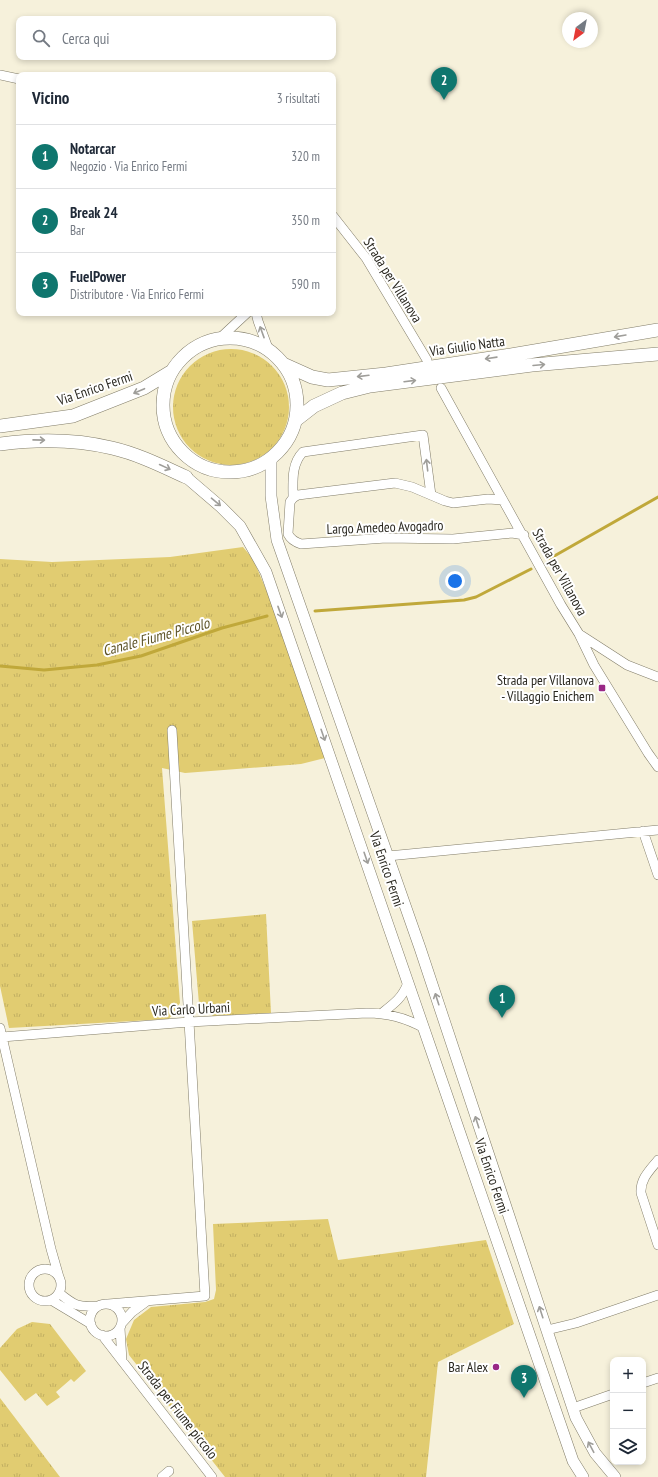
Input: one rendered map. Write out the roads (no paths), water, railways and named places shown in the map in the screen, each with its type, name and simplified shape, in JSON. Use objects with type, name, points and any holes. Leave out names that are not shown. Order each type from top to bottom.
[{"type":"main road","name":"Via Giulio Natta","points":[[283,364],[312,377],[328,380],[386,374],[511,355],[658,330]]},
{"type":"main road","points":[[178,447],[194,461],[212,469],[232,472],[252,468],[271,459],[282,448],[291,435],[296,420],[297,400],[293,381],[283,364],[266,348],[245,340],[219,339],[204,343],[186,355],[172,371],[165,390],[163,410],[168,430],[178,447],[186,476],[196,472],[212,469]]},
{"type":"main road","name":"Via Giulio Natta","points":[[296,420],[314,406],[342,393],[370,386],[532,365],[658,354]]},
{"type":"main road","name":"Via Enrico Fermi","points":[[0,426],[73,416],[144,388],[172,371]]},
{"type":"main road","name":"Via Enrico Fermi","points":[[0,444],[31,440],[82,442],[113,448],[143,458],[186,476]]},
{"type":"street","points":[[0,75],[16,78]]},
{"type":"street","name":"Strada per Villanova","points":[[336,220],[366,258],[427,360]]},
{"type":"street","points":[[219,339],[244,316]]},
{"type":"street","points":[[257,316],[269,351]]},
{"type":"street","name":"Strada per Villanova","points":[[441,388],[524,535],[561,605],[579,634],[594,665],[658,767]]},
{"type":"street","name":"Largo Amedeo Avogadro","points":[[293,498],[294,469],[298,458],[304,452],[423,435],[431,495]]},
{"type":"street","name":"Via Enrico Fermi","points":[[271,459],[271,496],[277,540],[420,948],[576,1418],[595,1453],[616,1477]]},
{"type":"street","name":"Via Enrico Fermi","points":[[186,476],[240,526],[266,572],[382,903],[514,1293],[573,1461],[583,1477]]},
{"type":"street","name":"Largo Amedeo Avogadro","points":[[503,500],[453,503],[412,487],[395,483],[298,495],[290,502],[288,534],[295,542],[301,544],[386,538],[453,539],[512,532],[524,535]]},
{"type":"street","points":[[579,634],[627,665],[658,677]]},
{"type":"street","points":[[59,1293],[72,1304],[80,1307],[205,1296],[172,730]]},
{"type":"street","name":"Via Enrico Fermi","points":[[388,856],[658,830]]},
{"type":"street","points":[[643,831],[658,875]]},
{"type":"street","points":[[382,1013],[395,1004],[403,994],[408,983]]},
{"type":"street","name":"Via Carlo Urbani","points":[[1,1032],[382,1013],[405,1019],[424,1028]]},
{"type":"street","points":[[1,1032],[59,1278],[59,1293],[51,1300]]},
{"type":"street","points":[[658,1160],[644,1178],[641,1186],[641,1193],[658,1245]]},
{"type":"street","points":[[51,1249],[47,1263],[32,1275],[30,1279],[30,1289],[36,1298],[40,1300],[51,1300],[91,1324]]},
{"type":"street","points":[[41,1269],[52,1270],[59,1278]]},
{"type":"street","points":[[547,1330],[576,1323],[658,1295]]},
{"type":"street","points":[[98,1306],[91,1314],[91,1324],[93,1329],[102,1335],[112,1334],[132,1312],[148,1301]]},
{"type":"street","points":[[108,1304],[117,1308],[120,1312],[122,1361]]},
{"type":"street","name":"Strada per Fiume piccolo","points":[[102,1335],[212,1477]]},
{"type":"street","points":[[646,1383],[658,1378]]},
{"type":"street","points":[[573,1408],[610,1395]]},
{"type":"waterway","name":"Canale Fiume Piccolo","points":[[549,559],[658,497]]},
{"type":"waterway","name":"Canale Fiume Piccolo","points":[[315,611],[464,600],[476,597],[531,569]]},
{"type":"waterway","name":"Canale Fiume Piccolo","points":[[0,666],[44,670],[97,665],[141,656],[222,628],[267,616]]},
{"type":"place","name":"Break 24","points":[[444,100]]},
{"type":"place","name":"Strada per Villanova - Villaggio Enichem","points":[[602,688]]},
{"type":"place","name":"Notarcar","points":[[502,1018]]},
{"type":"place","name":"Bar Alex","points":[[496,1367]]},
{"type":"place","name":"FuelPower","points":[[524,1398]]}]
